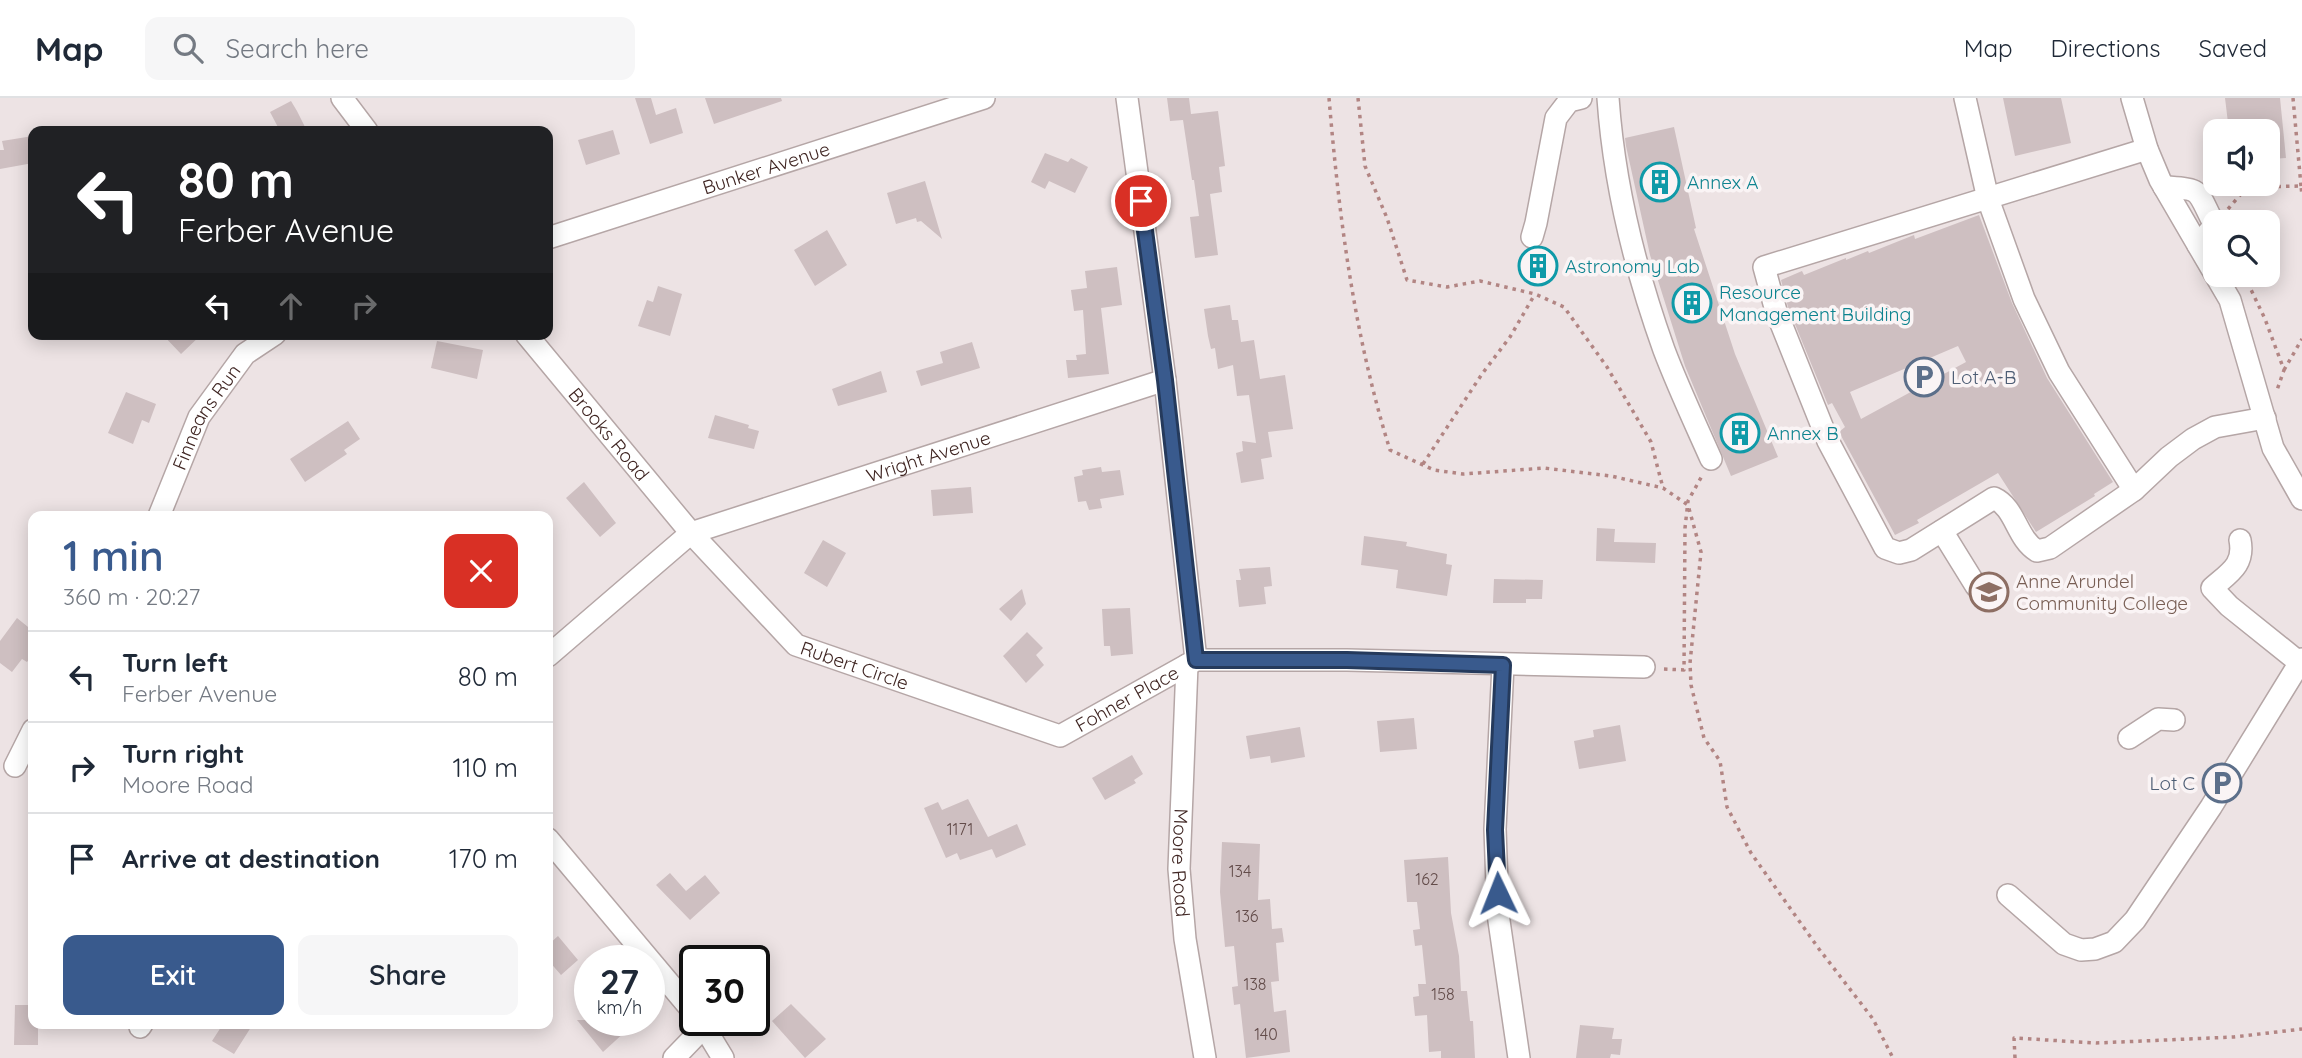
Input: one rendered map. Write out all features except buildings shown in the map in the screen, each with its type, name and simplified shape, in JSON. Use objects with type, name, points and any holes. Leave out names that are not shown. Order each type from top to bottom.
[{"type":"street","points":[[342,98],[363,126]]},
{"type":"street","name":"Bunker Avenue","points":[[553,237],[984,98]]},
{"type":"street","name":"Moore Road","points":[[1127,98],[1165,380],[1192,663],[1179,869],[1185,939],[1205,1058]]},
{"type":"street","points":[[1532,237],[1556,118],[1569,101],[1581,98]]},
{"type":"street","points":[[1608,98],[1626,228],[1664,350],[1711,459]]},
{"type":"street","points":[[1965,98],[1988,199],[2024,299],[2059,372],[2134,490]]},
{"type":"street","points":[[2132,98],[2147,149],[2164,187],[2230,300],[2273,448],[2302,499]]},
{"type":"street","points":[[2147,149],[1764,267],[1776,311],[1828,441],[1885,548],[1899,553],[1911,550],[1994,498],[2004,502],[2027,545],[2037,551],[2050,548],[2134,490],[2193,439],[2215,427],[2265,418]]},
{"type":"street","points":[[2164,187],[2191,188],[2197,191],[2213,222],[2213,228],[2198,244]]},
{"type":"street","name":"Finneans Run","points":[[161,511],[198,417],[245,354],[266,340]]},
{"type":"street","name":"Brooks Road","points":[[531,340],[691,533]]},
{"type":"street","name":"Wright Avenue","points":[[691,533],[1165,380]]},
{"type":"street","points":[[1942,531],[1976,586]]},
{"type":"street","points":[[553,652],[691,533]]},
{"type":"street","name":"Rubert Circle","points":[[691,533],[796,645],[1060,736]]},
{"type":"street","points":[[2008,895],[2064,944],[2081,950],[2095,949],[2113,942],[2135,920],[2211,807],[2301,661],[2229,606],[2212,588],[2237,566],[2243,552],[2240,540]]},
{"type":"street","points":[[1192,663],[1347,660],[1644,667]]},
{"type":"street","name":"Fohner Place","points":[[1060,736],[1192,663]]},
{"type":"street","points":[[1503,665],[1495,830],[1498,914],[1519,1058]]},
{"type":"street","points":[[2129,738],[2158,719],[2174,720]]},
{"type":"street","points":[[15,766],[28,740]]},
{"type":"street","points":[[553,845],[679,995]]},
{"type":"street","points":[[674,1058],[689,1036]]},
{"type":"street","points":[[710,1036],[723,1058]]},
{"type":"path","points":[[1329,98],[1343,238],[1376,405],[1390,450],[1434,470],[1463,474],[1544,468],[1611,476],[1663,488],[1688,505],[1701,552],[1690,663],[1691,685],[1704,738],[1720,761],[1727,807],[1751,853],[1819,949],[1873,1018],[1893,1058]]},
{"type":"path","points":[[1358,98],[1365,166],[1387,218],[1407,280],[1447,286],[1480,281],[1535,294],[1564,307],[1607,367],[1651,443],[1663,488]]},
{"type":"path","points":[[2293,98],[2302,195]]},
{"type":"path","points":[[2280,186],[2301,186]]},
{"type":"path","points":[[2191,188],[2203,188]]},
{"type":"path","points":[[2228,210],[2240,196]]},
{"type":"path","points":[[2250,287],[2284,370]]},
{"type":"path","points":[[1422,465],[1482,374],[1510,337],[1535,294]]},
{"type":"path","points":[[2265,418],[2284,370],[2302,339]]},
{"type":"path","points":[[1644,667],[1684,670],[1685,528],[1688,505],[1711,459]]},
{"type":"path","points":[[2015,1058],[2014,1038],[2096,1043],[2234,1037],[2302,1029]]},
{"type":"place","name":"Annex A","points":[[1660,182]]},
{"type":"place","name":"Astronomy Lab","points":[[1538,266]]},
{"type":"place","name":"Resource Management Building","points":[[1692,303]]},
{"type":"place","name":"Lot A-B","points":[[1924,377]]},
{"type":"place","name":"Annex B","points":[[1740,433]]},
{"type":"place","name":"Anne Arundel Community College","points":[[1989,592]]},
{"type":"place","name":"Lot C","points":[[2222,783]]},
{"type":"route","points":[[1141,201],[1165,380],[1196,660],[1347,660],[1503,665],[1495,830],[1498,893]]}]
